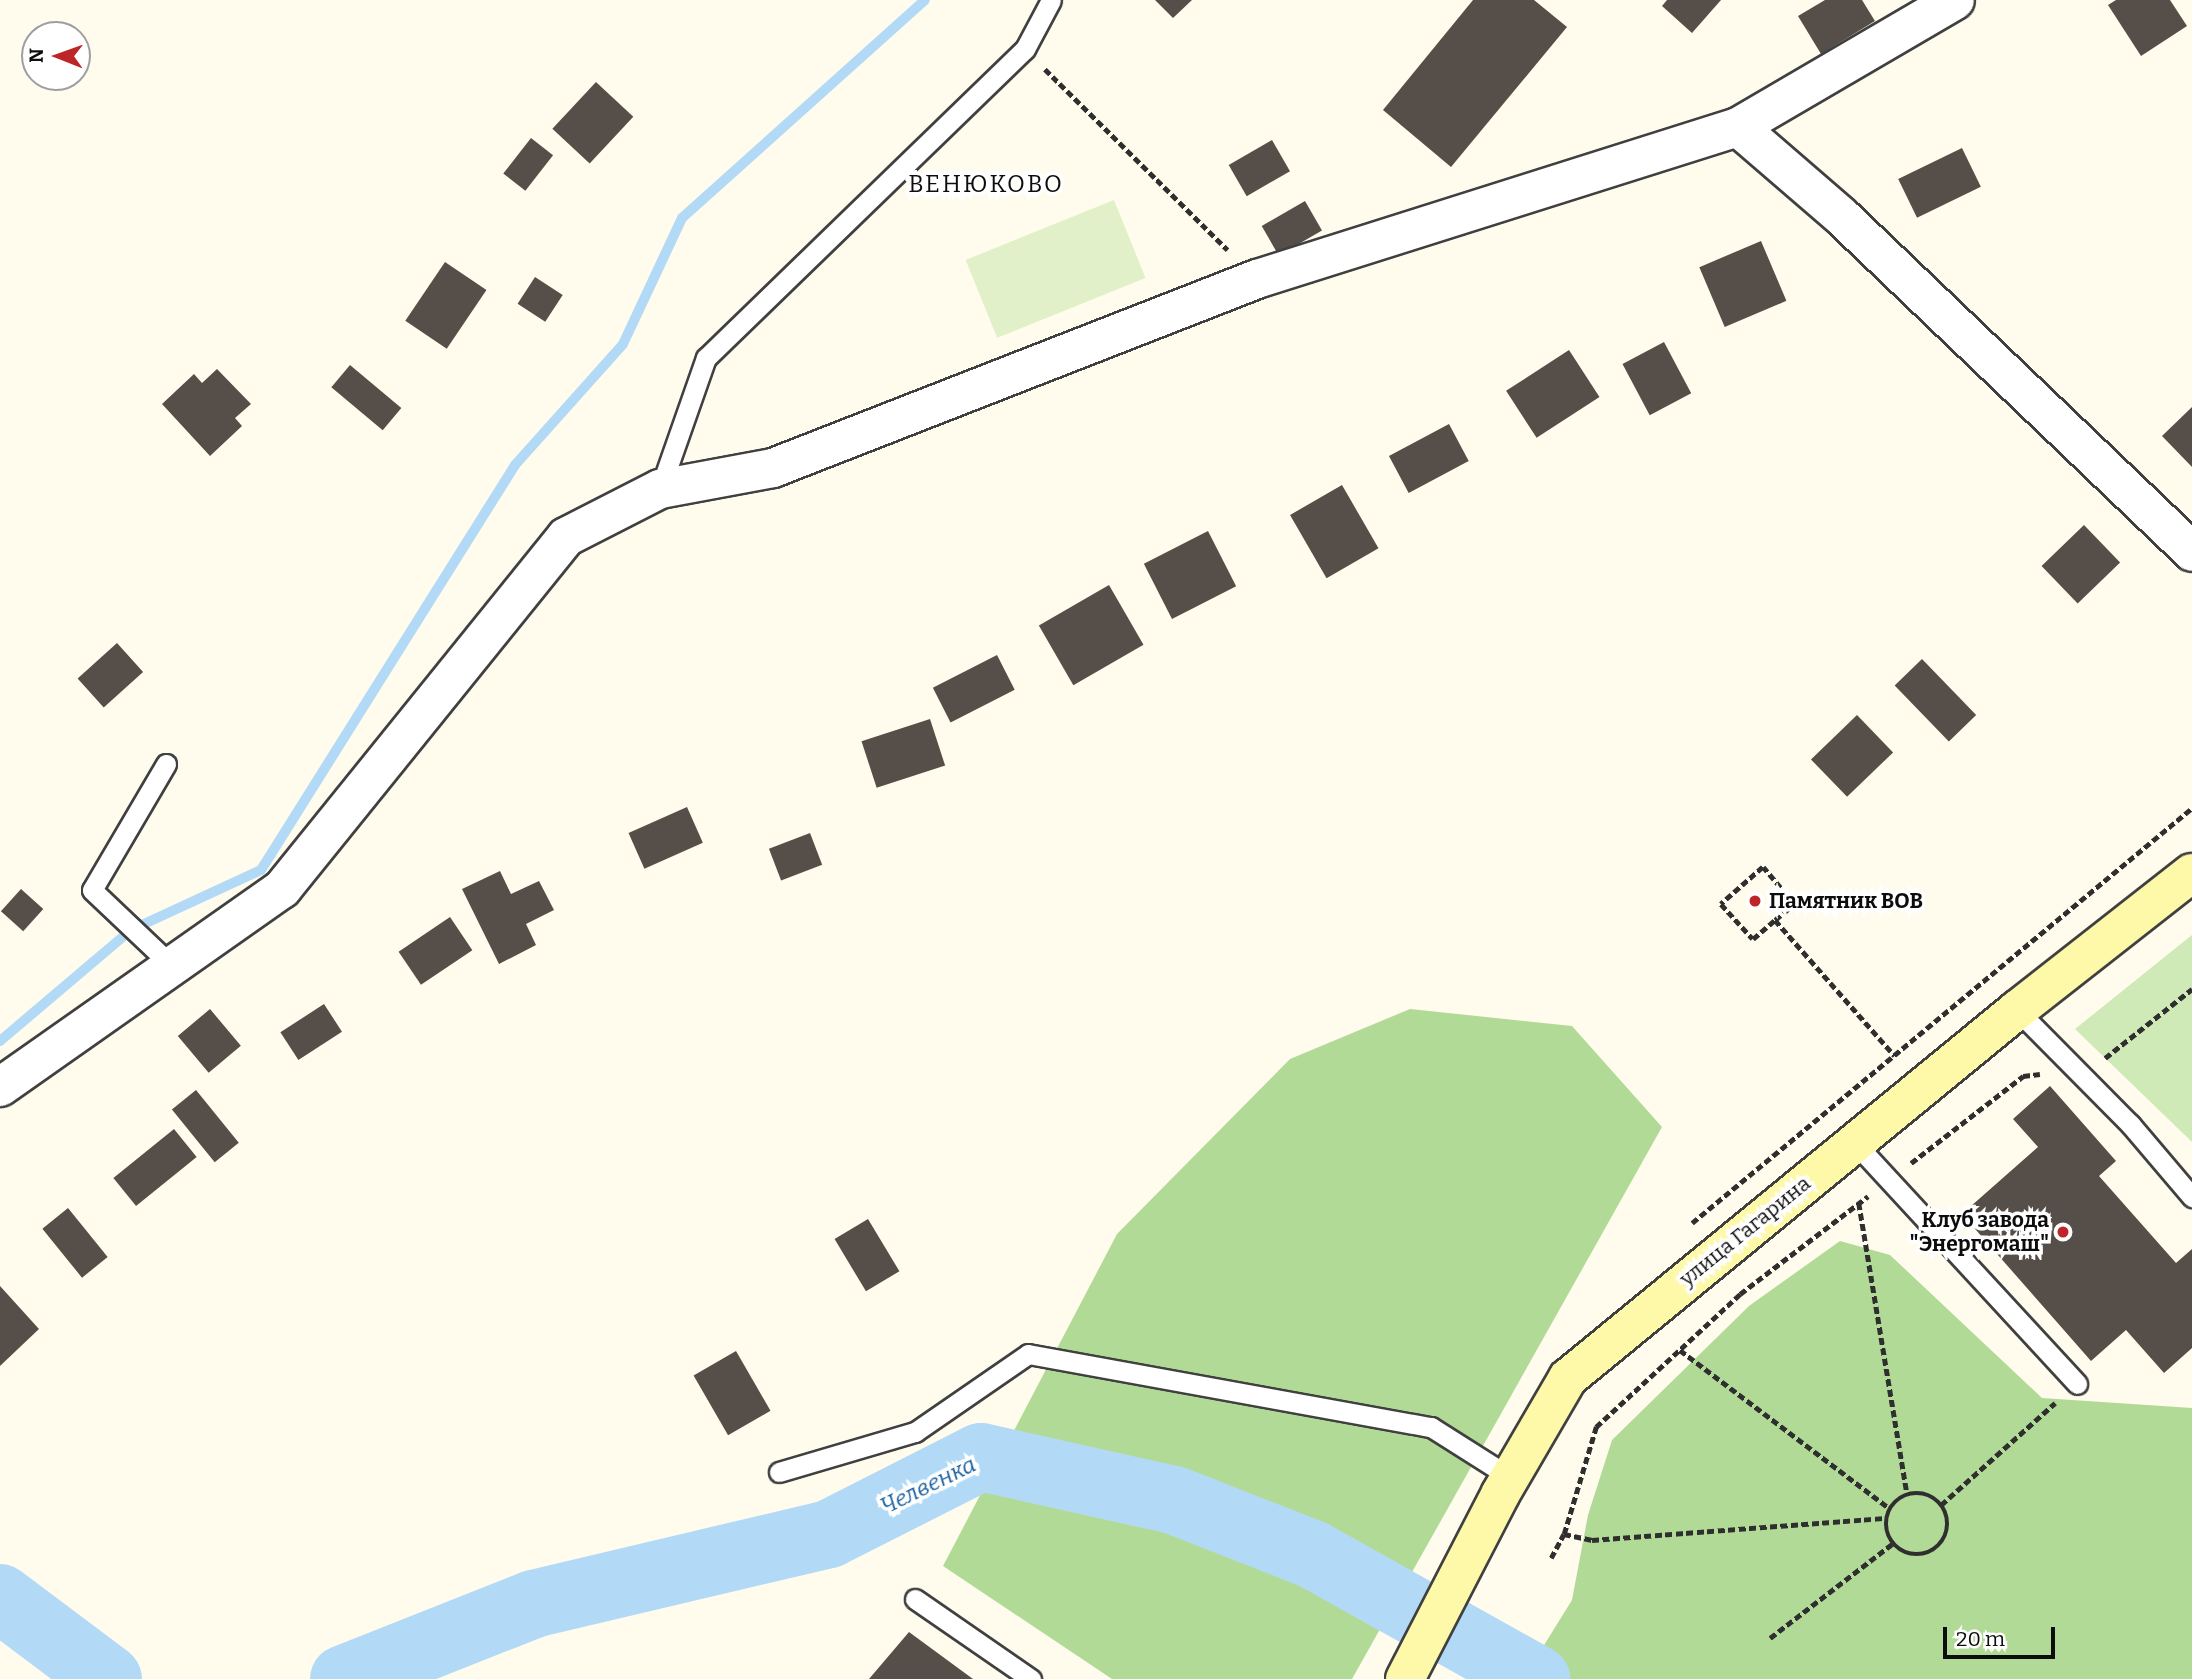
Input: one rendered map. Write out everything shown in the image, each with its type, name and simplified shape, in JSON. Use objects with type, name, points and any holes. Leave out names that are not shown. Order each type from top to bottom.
[{"type":"main road","name":"улица Гагарина","points":[[1405,1679],[1506,1485],[1568,1378],[2017,1010],[2192,873]]},
{"type":"street","points":[[0,1087],[282,889],[566,537],[660,489],[773,468],[1257,279],[1738,127],[1955,0]]},
{"type":"street","points":[[1738,127],[1851,226],[2192,552]]},
{"type":"lane","points":[[660,489],[706,358],[1025,49],[1051,0]]},
{"type":"lane","points":[[166,764],[92,890],[172,966]]},
{"type":"lane","points":[[2017,1010],[2076,1068],[2192,1196]]},
{"type":"lane","points":[[1854,1142],[2077,1384]]},
{"type":"lane","points":[[779,1472],[915,1432],[1028,1354],[1431,1427],[1506,1485]]},
{"type":"lane","points":[[915,1599],[1031,1679]]},
{"type":"path","points":[[1025,49],[1257,279]]},
{"type":"path","points":[[1763,867],[1794,904],[1775,920],[1753,939],[1721,904],[1763,867]]},
{"type":"path","points":[[1775,920],[1895,1056]]},
{"type":"path","points":[[1551,1558],[1564,1534],[1596,1427],[1740,1294],[2023,1076],[2096,1066],[2192,989]]},
{"type":"path","points":[[1859,1203],[1907,1493]]},
{"type":"path","points":[[1680,1350],[1890,1509]]},
{"type":"path","points":[[1941,1504],[2077,1384]]},
{"type":"path","points":[[1907,1493],[1922,1493],[1941,1504],[1948,1526],[1944,1541],[1933,1551],[1918,1556],[1903,1553],[1892,1544],[1886,1518],[1890,1509],[1907,1493]]},
{"type":"path","points":[[1564,1534],[1592,1540],[1886,1518]]},
{"type":"path","points":[[1770,1638],[1892,1544]]},
{"type":"green space","points":[[1114,200],[1145,278],[997,338],[966,260]]},
{"type":"green space","points":[[2192,935],[2192,1142],[2075,1029]]},
{"type":"green space","points":[[1410,1009],[1572,1026],[1662,1127],[1352,1679],[1112,1679],[943,1566],[1117,1234],[1290,1059]]},
{"type":"green space","points":[[1840,1241],[1890,1255],[2042,1398],[2192,1408],[2192,1679],[1523,1679],[1572,1600],[1588,1515],[1612,1440],[1749,1306]]},
{"type":"building","points":[[1155,0],[1192,0],[1173,18]]},
{"type":"building","points":[[1473,0],[1534,0],[1567,27],[1451,167],[1383,110]]},
{"type":"building","points":[[1667,0],[1721,0],[1692,33],[1662,6]]},
{"type":"building","points":[[1825,0],[1862,0],[1875,21],[1821,54],[1798,16]]},
{"type":"building","points":[[2116,0],[2170,0],[2187,26],[2141,56],[2108,5]]},
{"type":"building","points":[[596,82],[633,117],[590,164],[552,129]]},
{"type":"building","points":[[531,138],[553,155],[525,191],[503,173]]},
{"type":"building","points":[[1272,140],[1290,171],[1247,196],[1229,165]]},
{"type":"building","points":[[1962,148],[1981,187],[1917,218],[1898,179]]},
{"type":"building","points":[[1305,201],[1322,230],[1279,255],[1262,226]]},
{"type":"building","points":[[1761,241],[1786,301],[1725,327],[1699,267]]},
{"type":"building","points":[[445,262],[486,290],[447,349],[405,321]]},
{"type":"building","points":[[535,277],[563,295],[545,322],[518,304]]},
{"type":"building","points":[[1664,342],[1691,393],[1650,415],[1623,364]]},
{"type":"building","points":[[1569,350],[1599,397],[1537,438],[1506,391]]},
{"type":"building","points":[[350,365],[401,408],[383,430],[331,387]]},
{"type":"building","points":[[217,369],[251,404],[235,418],[242,426],[210,456],[162,404],[194,374],[202,383]]},
{"type":"building","points":[[2192,407],[2192,467],[2162,436]]},
{"type":"building","points":[[1449,424],[1469,461],[1409,493],[1389,456]]},
{"type":"building","points":[[1342,485],[1378,548],[1327,578],[1290,515]]},
{"type":"building","points":[[2084,525],[2120,562],[2078,603],[2042,566]]},
{"type":"building","points":[[1208,531],[1236,586],[1172,619],[1144,564]]},
{"type":"building","points":[[1109,585],[1144,645],[1073,685],[1039,626]]},
{"type":"building","points":[[117,643],[143,672],[104,707],[78,678]]},
{"type":"building","points":[[997,655],[1015,690],[951,722],[933,688]]},
{"type":"building","points":[[1922,659],[1976,715],[1949,742],[1895,685]]},
{"type":"building","points":[[1857,715],[1893,752],[1847,797],[1811,759]]},
{"type":"building","points":[[930,719],[945,766],[877,788],[862,741]]},
{"type":"building","points":[[687,807],[703,843],[644,869],[629,833]]},
{"type":"building","points":[[810,833],[822,865],[781,881],[769,849]]},
{"type":"building","points":[[500,871],[511,894],[539,881],[554,910],[526,924],[536,945],[499,964],[462,889]]},
{"type":"building","points":[[21,889],[43,909],[23,931],[1,911]]},
{"type":"building","points":[[450,917],[472,950],[421,985],[399,952]]},
{"type":"building","points":[[324,1004],[342,1032],[298,1060],[280,1032]]},
{"type":"building","points":[[210,1009],[241,1046],[209,1073],[178,1036]]},
{"type":"building","name":"Клуб завода \"Энергомаш\"","points":[[2050,1086],[2116,1161],[2099,1176],[2176,1263],[2192,1249],[2192,1348],[2164,1373],[2126,1330],[2091,1361],[1962,1214],[2038,1147],[2013,1119]]},
{"type":"building","points":[[196,1090],[239,1143],[215,1162],[172,1110]]},
{"type":"building","points":[[174,1129],[197,1157],[136,1206],[113,1178]]},
{"type":"building","points":[[68,1208],[108,1257],[82,1278],[42,1229]]},
{"type":"building","points":[[868,1219],[899,1271],[866,1291],[835,1239]]},
{"type":"building","points":[[0,1286],[39,1329],[0,1366]]},
{"type":"building","points":[[736,1351],[771,1411],[728,1435],[694,1376]]},
{"type":"building","points":[[909,1632],[973,1679],[869,1679]]},
{"type":"waterway","points":[[0,1041],[131,930],[261,870],[515,465],[623,344],[682,218],[925,0]]},
{"type":"waterway","name":"Челвенка","points":[[344,1679],[533,1604],[829,1534],[981,1457],[1174,1500],[1312,1554],[1536,1679]]},
{"type":"waterway","name":"Челвенка","points":[[0,1598],[108,1679]]},
{"type":"place","name":"Памятник ВОВ","points":[[1755,901]]},
{"type":"place","name":"Клуб завода \"Энергомаш\"","points":[[2063,1232]]},
{"type":"district","name":"ВЕНЮКОВО","points":[[986,185]]}]
